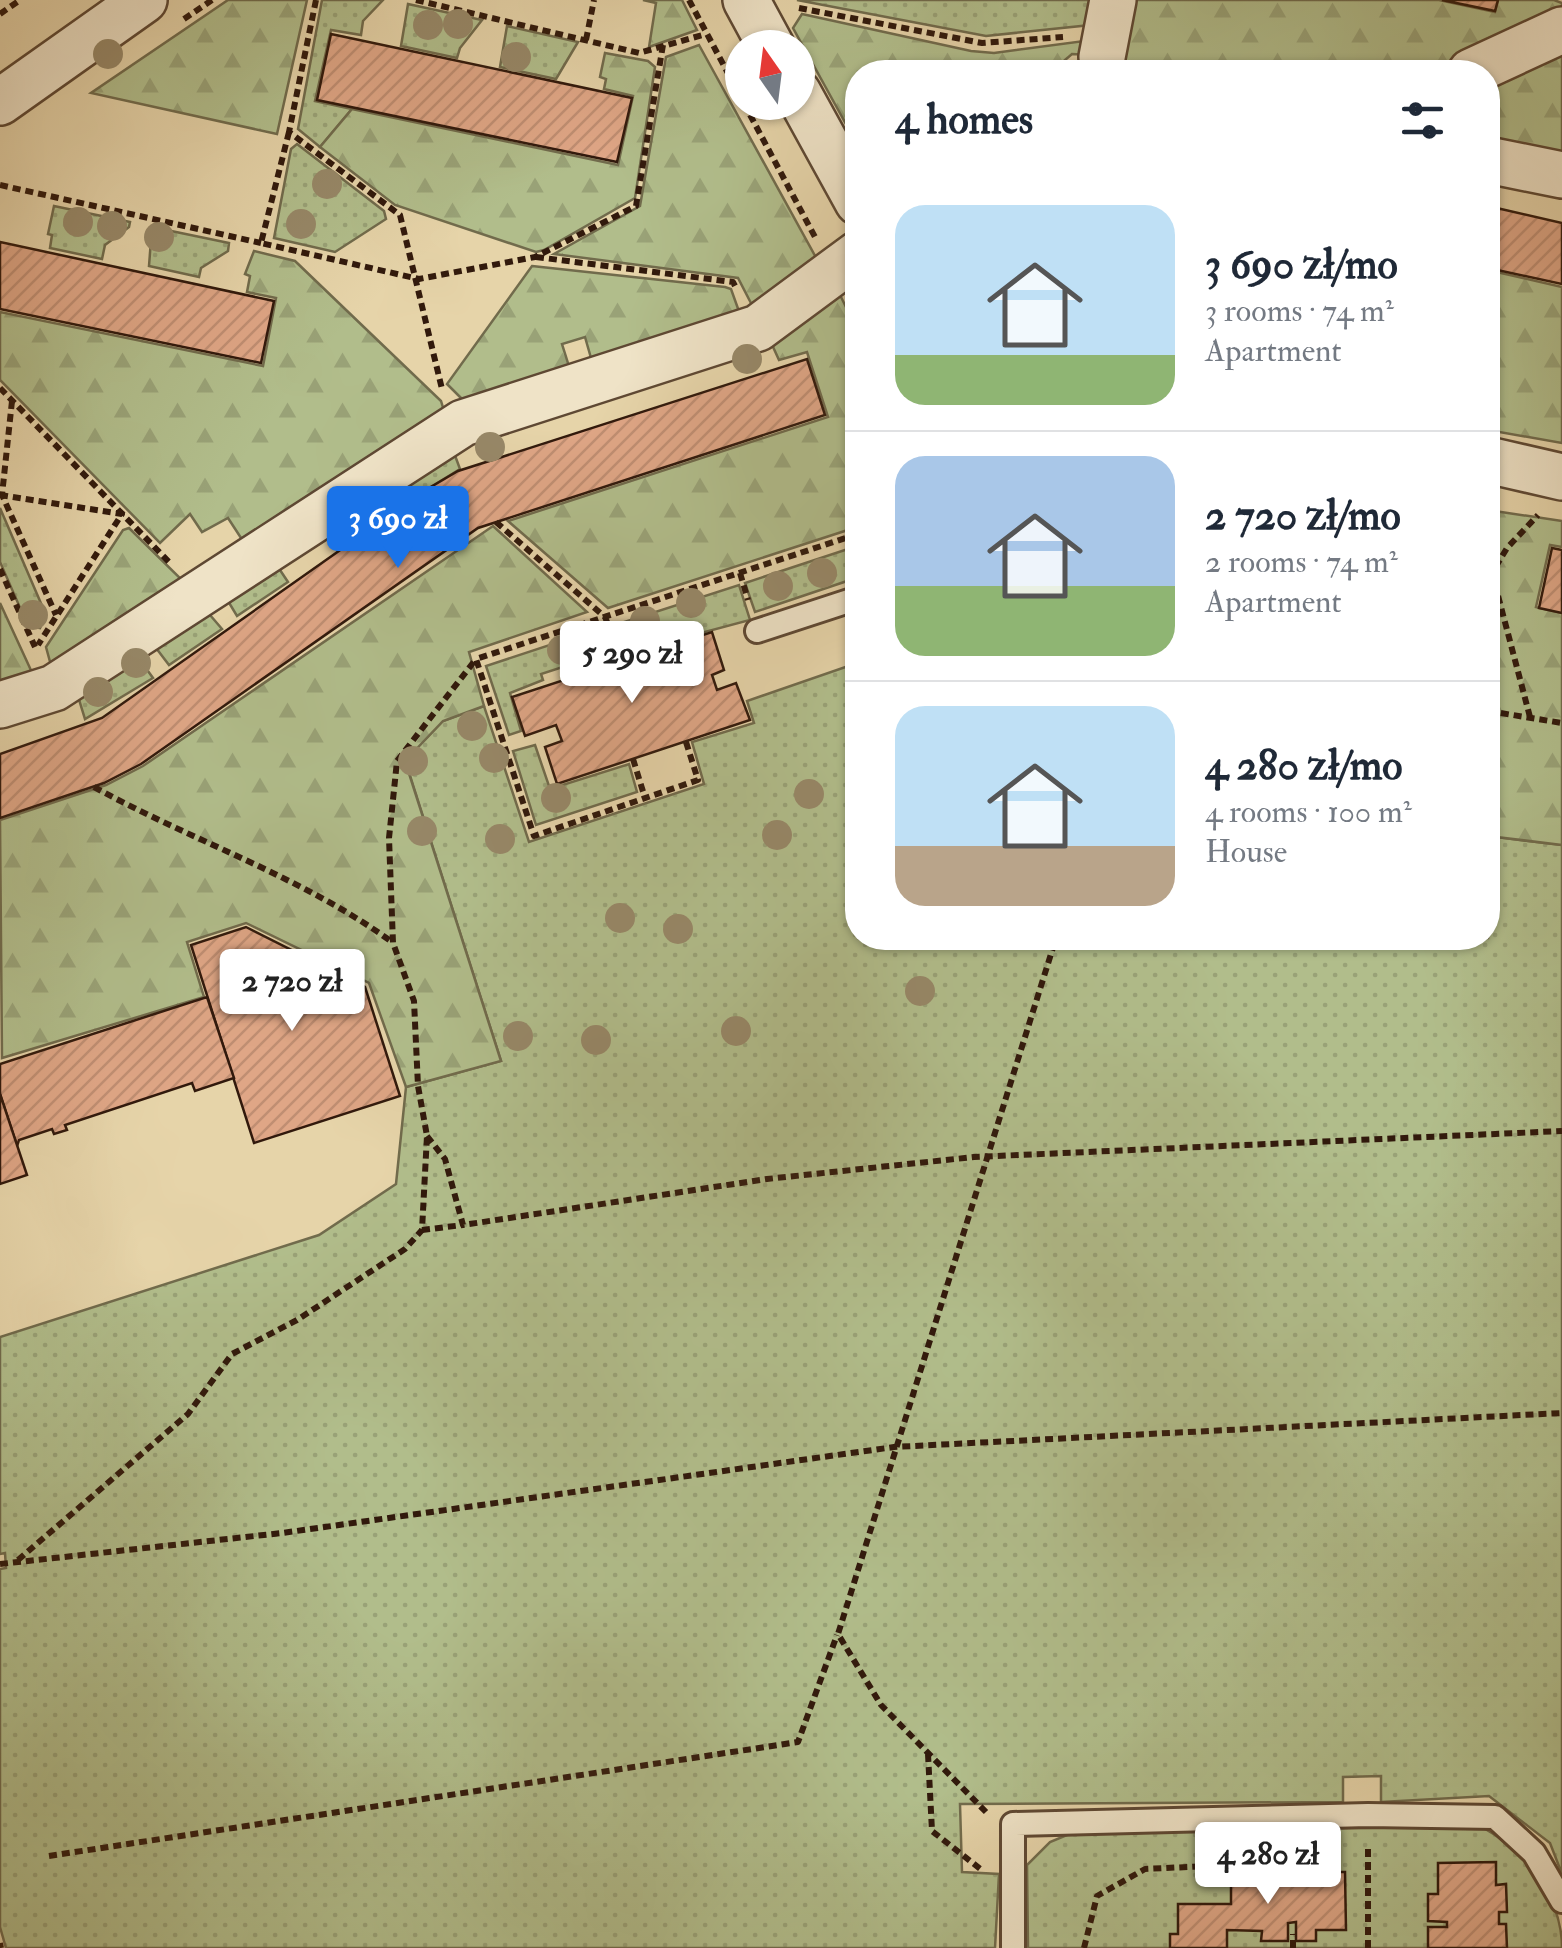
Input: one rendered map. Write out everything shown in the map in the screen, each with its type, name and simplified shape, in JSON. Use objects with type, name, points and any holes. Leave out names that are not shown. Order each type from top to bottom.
[{"type":"street","points":[[0,102],[144,0]]},
{"type":"street","points":[[746,0],[762,30]]},
{"type":"street","points":[[1497,60],[1562,30]]},
{"type":"street","points":[[813,120],[845,178]]},
{"type":"street","points":[[1500,162],[1562,175]]},
{"type":"street","points":[[0,705],[45,668],[198,592],[463,423],[758,328],[845,262]]},
{"type":"street","points":[[1500,466],[1552,494]]},
{"type":"lane","points":[[757,631],[845,602]]},
{"type":"lane","points":[[1014,1948],[1013,1824],[1368,1815],[1495,1817],[1534,1853],[1562,1901]]},
{"type":"path","points":[[0,14],[20,0]]},
{"type":"path","points":[[261,243],[316,0]]},
{"type":"path","points":[[416,0],[639,53],[706,34]]},
{"type":"path","points":[[586,40],[594,0]]},
{"type":"path","points":[[688,0],[845,262]]},
{"type":"path","points":[[790,6],[982,43],[1108,31]]},
{"type":"path","points":[[0,185],[419,279],[535,257],[636,206],[663,46]]},
{"type":"path","points":[[289,132],[400,215],[419,279],[438,385],[460,408],[463,423]]},
{"type":"path","points":[[535,257],[733,282],[758,328]]},
{"type":"path","points":[[0,388],[198,592]]},
{"type":"path","points":[[12,401],[1,495],[56,616]]},
{"type":"path","points":[[1500,560],[1552,494]]},
{"type":"path","points":[[1,495],[122,514]]},
{"type":"path","points":[[45,668],[56,616],[122,514]]},
{"type":"path","points":[[496,522],[605,617],[609,627]]},
{"type":"path","points":[[17,1560],[188,1414],[232,1354],[297,1320],[405,1249],[422,1230],[427,1136],[418,1086],[414,1000],[393,943],[388,868],[397,761],[476,659],[845,538]]},
{"type":"path","points":[[0,569],[45,668]]},
{"type":"path","points":[[1500,603],[1530,717]]},
{"type":"path","points":[[476,659],[534,836],[698,780],[686,742]]},
{"type":"path","points":[[1500,713],[1562,723]]},
{"type":"path","points":[[634,759],[644,798]]},
{"type":"path","points":[[94,786],[172,830],[344,908],[393,943]]},
{"type":"path","points":[[49,1856],[798,1742],[838,1634],[1052,950]]},
{"type":"path","points":[[422,1230],[767,1179],[984,1159],[1562,1131]]},
{"type":"path","points":[[427,1136],[445,1160],[463,1225]]},
{"type":"path","points":[[0,1564],[282,1533],[894,1446],[1562,1413]]},
{"type":"path","points":[[838,1634],[880,1705],[979,1808],[1013,1824]]},
{"type":"path","points":[[928,1752],[932,1832],[1015,1891]]},
{"type":"path","points":[[1368,1815],[1368,1948]]},
{"type":"path","points":[[1084,1948],[1097,1896],[1145,1870],[1230,1864]]},
{"type":"path","points":[[1293,1934],[1293,1948]]},
{"type":"green space","points":[[228,0],[307,0],[277,134],[91,93]]},
{"type":"green space","points":[[322,0],[383,0],[363,21],[361,35],[331,30],[315,101],[352,109],[320,147],[298,129]]},
{"type":"green space","points":[[643,0],[682,0],[697,30],[649,47],[656,3]]},
{"type":"green space","points":[[797,0],[1105,0],[1100,24],[986,36]]},
{"type":"green space","points":[[1123,0],[1439,0],[1495,12],[1498,0],[1562,3],[1562,11],[1455,60],[1112,60]]},
{"type":"green space","points":[[408,4],[482,20],[457,58],[401,46]]},
{"type":"green space","points":[[802,14],[971,51],[994,53],[1084,41],[1092,55],[1072,54],[1065,60],[845,60],[845,122],[815,68],[815,30],[794,30]]},
{"type":"green space","points":[[507,26],[578,42],[556,79],[500,67]]},
{"type":"green space","points":[[699,45],[725,92],[725,120],[740,120],[819,263],[754,309],[738,278],[554,254],[640,206],[666,57]]},
{"type":"green space","points":[[1562,45],[1562,165],[1500,151],[1500,76]]},
{"type":"green space","points":[[605,53],[648,61],[655,67],[635,198],[544,250],[536,252],[395,205],[320,147],[352,109],[618,165],[633,96],[604,89],[606,79],[600,77]]},
{"type":"green space","points":[[297,144],[384,211],[386,219],[335,252],[274,238],[291,149]]},
{"type":"green space","points":[[54,206],[130,222],[129,227],[105,245],[102,259],[50,248],[52,235],[48,234]]},
{"type":"green space","points":[[152,227],[229,243],[228,251],[201,268],[199,277],[149,266]]},
{"type":"green space","points":[[254,251],[295,261],[441,401],[444,411],[243,541],[228,518],[202,532],[190,514],[160,543],[0,380],[0,312],[263,366],[276,298],[247,292],[250,276],[245,274]]},
{"type":"green space","points":[[532,266],[725,287],[731,289],[741,317],[593,365],[585,337],[562,344],[572,376],[472,409],[447,384]]},
{"type":"green space","points":[[1500,273],[1562,287],[1562,443],[1500,432]]},
{"type":"green space","points":[[834,283],[845,305],[845,531],[608,608],[508,521],[828,417],[807,352],[779,360],[769,338]]},
{"type":"green space","points":[[450,442],[460,469],[376,521],[361,499]]},
{"type":"green space","points":[[0,508],[46,615],[40,628],[28,626],[0,562]]},
{"type":"green space","points":[[1500,512],[1562,521],[1562,547],[1550,545],[1536,607],[1562,613],[1562,845],[1500,837]]},
{"type":"green space","points":[[493,526],[587,612],[469,652],[484,706],[443,721],[405,761],[501,1061],[406,1087],[369,983],[246,923],[187,942],[204,997],[2,1058],[0,820],[106,785],[143,766]]},
{"type":"green space","points":[[129,528],[184,582],[52,669],[46,647],[123,530]]},
{"type":"green space","points":[[845,550],[845,582],[755,612],[745,583]]},
{"type":"green space","points":[[274,561],[288,582],[237,616],[225,596]]},
{"type":"green space","points":[[739,585],[750,620],[630,652],[621,623]]},
{"type":"green space","points":[[0,603],[35,679],[0,691]]},
{"type":"green space","points":[[204,608],[222,629],[169,665],[153,644]]},
{"type":"green space","points":[[589,632],[600,664],[584,669],[581,661],[541,674],[543,680],[510,693],[521,731],[509,735],[486,666]]},
{"type":"green space","points":[[137,656],[153,678],[85,719],[77,693]]},
{"type":"green space","points":[[845,667],[845,950],[1500,950],[1500,837],[1562,845],[1562,1874],[1550,1843],[1489,1796],[1381,1802],[1381,1776],[1343,1777],[1343,1802],[960,1804],[962,1872],[999,1874],[995,1948],[6,1948],[0,1927],[0,1569],[6,1568],[5,1553],[0,1554],[0,1337],[319,1235],[396,1184],[406,1087],[501,1061],[405,760],[443,721],[484,706],[529,842],[704,784],[692,742],[754,723],[747,701]]},
{"type":"green space","points":[[535,745],[550,789],[629,764],[637,792],[536,825],[513,751]]},
{"type":"green space","points":[[1482,1827],[1513,1849],[1538,1877],[1556,1911],[1562,1948],[1028,1948],[1027,1865],[1050,1842],[1079,1830]]},
{"type":"building","points":[[1442,0],[1498,0],[1495,11]]},
{"type":"building","points":[[331,34],[632,98],[617,162],[317,100]]},
{"type":"building","points":[[1500,209],[1562,223],[1562,284],[1500,271]]},
{"type":"building","points":[[0,242],[274,301],[261,363],[0,309]]},
{"type":"building","points":[[807,359],[825,415],[478,528],[141,764],[104,783],[0,818],[0,754],[102,718],[458,471]]},
{"type":"building","points":[[1552,548],[1562,550],[1562,613],[1539,608]]},
{"type":"building","points":[[615,625],[626,660],[712,632],[724,670],[712,675],[717,690],[736,683],[750,720],[557,784],[545,747],[562,741],[556,725],[525,736],[512,697],[607,666],[596,632]]},
{"type":"building","points":[[246,927],[365,987],[400,1096],[254,1143],[191,945]]},
{"type":"building","points":[[207,997],[234,1078],[195,1091],[192,1083],[65,1125],[67,1130],[54,1134],[52,1129],[19,1140],[17,1146],[0,1094],[0,1064]]},
{"type":"building","points":[[0,1094],[27,1175],[0,1184]]},
{"type":"building","points":[[1253,1860],[1277,1861],[1277,1872],[1294,1872],[1295,1861],[1318,1860],[1319,1872],[1345,1872],[1346,1930],[1316,1930],[1316,1941],[1296,1941],[1296,1922],[1288,1923],[1288,1941],[1261,1941],[1262,1931],[1227,1930],[1227,1948],[1170,1948],[1170,1934],[1178,1934],[1178,1904],[1231,1904],[1231,1872],[1253,1872]]},
{"type":"building","points":[[1496,1862],[1496,1885],[1506,1884],[1507,1912],[1499,1912],[1499,1924],[1506,1924],[1507,1948],[1428,1948],[1428,1927],[1447,1927],[1447,1922],[1428,1921],[1428,1894],[1438,1894],[1438,1863]]}]
